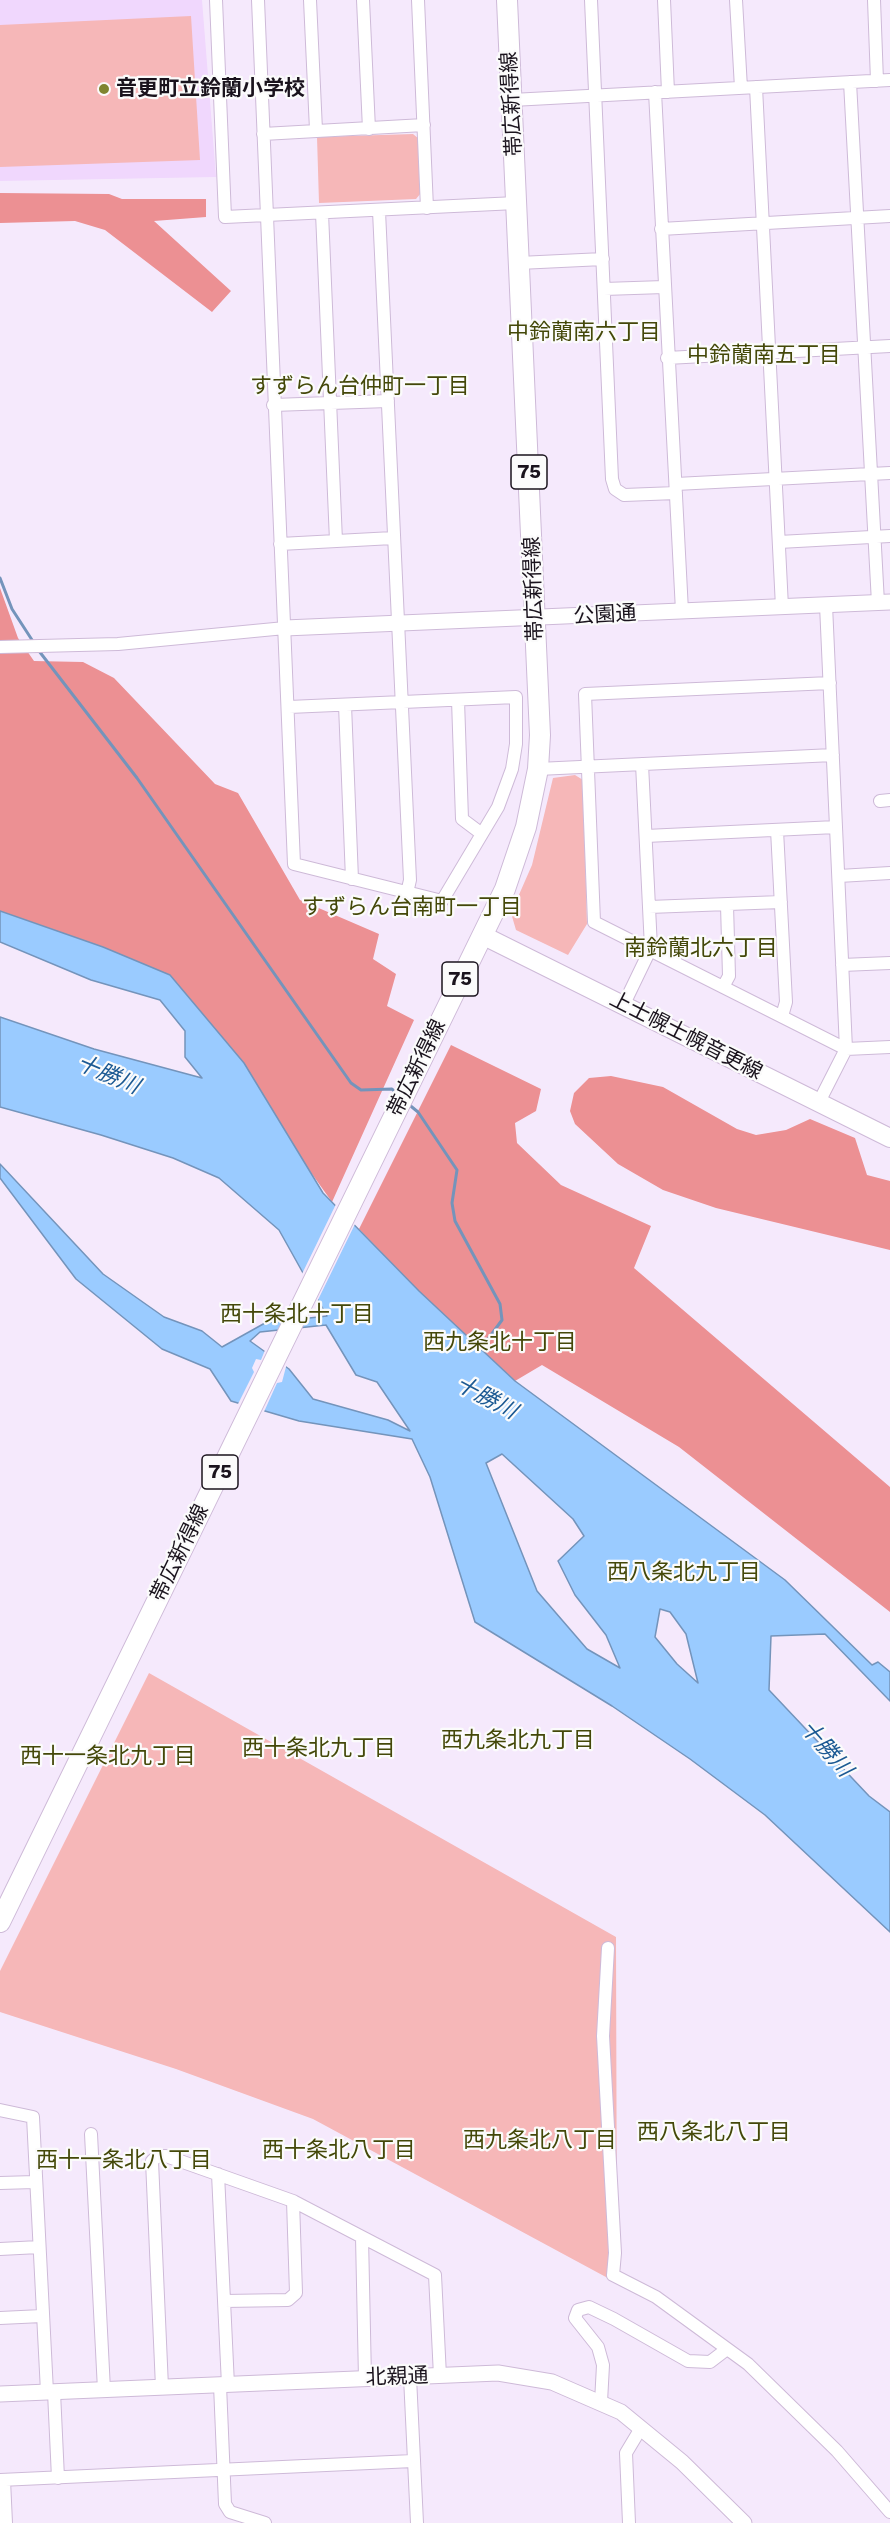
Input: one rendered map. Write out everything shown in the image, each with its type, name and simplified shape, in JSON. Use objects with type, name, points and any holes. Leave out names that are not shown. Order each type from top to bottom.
[{"type":"main road","name":"帯広新得線","points":[[0,1922],[505,889],[526,827],[538,769],[540,735],[507,0]]},
{"type":"main road","name":"上士幌士幌音更線","points":[[482,935],[890,1138]]},
{"type":"street","points":[[216,0],[225,217],[516,204]]},
{"type":"street","points":[[258,0],[273,405],[289,707],[294,864],[442,901],[498,807],[512,769],[516,744],[516,697],[289,707]]},
{"type":"street","points":[[310,0],[316,130]]},
{"type":"street","points":[[363,0],[369,129]]},
{"type":"street","points":[[418,0],[427,208]]},
{"type":"street","points":[[591,0],[612,479],[615,489],[624,495],[777,479],[890,473]]},
{"type":"street","points":[[664,0],[661,229],[682,611]]},
{"type":"street","points":[[736,0],[741,88]]},
{"type":"street","points":[[512,100],[884,81],[874,0]]},
{"type":"street","points":[[850,82],[876,537],[884,603]]},
{"type":"street","points":[[756,87],[782,607]]},
{"type":"street","points":[[263,134],[424,125]]},
{"type":"street","points":[[379,211],[410,880],[407,893]]},
{"type":"street","points":[[322,213],[336,541]]},
{"type":"street","points":[[661,229],[890,216]]},
{"type":"street","points":[[519,262],[603,259]]},
{"type":"street","points":[[604,289],[664,286]]},
{"type":"street","points":[[667,358],[890,346]]},
{"type":"street","points":[[273,405],[388,401]]},
{"type":"street","points":[[779,542],[890,537]]},
{"type":"street","points":[[280,544],[393,538]]},
{"type":"street","name":"公園通","points":[[285,628],[884,603]]},
{"type":"street","points":[[819,1102],[846,1048],[826,605]]},
{"type":"street","points":[[0,647],[118,644],[285,628]]},
{"type":"street","points":[[830,683],[585,694],[594,922],[651,948],[723,987],[846,1048],[890,1047]]},
{"type":"street","points":[[458,700],[462,819],[482,834]]},
{"type":"street","points":[[345,705],[352,879]]},
{"type":"street","points":[[538,769],[833,755]]},
{"type":"street","points":[[624,1004],[651,948],[642,764]]},
{"type":"street","points":[[646,836],[836,827]]},
{"type":"street","points":[[777,830],[786,1002],[782,1016]]},
{"type":"street","points":[[839,876],[890,873]]},
{"type":"street","points":[[649,907],[781,902]]},
{"type":"street","points":[[723,987],[729,976],[727,905]]},
{"type":"street","points":[[842,965],[890,963]]},
{"type":"street","points":[[608,1948],[603,2036],[615,2253],[613,2276],[656,2297],[748,2364],[837,2451],[890,2512]]},
{"type":"street","points":[[0,2110],[33,2117],[42,2316],[58,2478]]},
{"type":"street","points":[[92,2134],[104,2390]]},
{"type":"street","points":[[162,2387],[152,2161],[158,2156],[166,2156],[293,2201],[435,2275],[440,2376]]},
{"type":"street","points":[[218,2174],[224,2301],[223,2470],[225,2504],[230,2512],[265,2523]]},
{"type":"street","points":[[0,2183],[35,2182]]},
{"type":"street","points":[[224,2301],[288,2300],[296,2293],[293,2201]]},
{"type":"street","points":[[362,2237],[365,2379]]},
{"type":"street","points":[[0,2249],[39,2247]]},
{"type":"street","points":[[601,2402],[603,2365],[598,2347],[575,2318],[578,2310],[589,2307],[688,2361],[710,2362],[727,2349]]},
{"type":"street","points":[[0,2318],[42,2316]]},
{"type":"street","name":"北親通","points":[[0,2394],[498,2373],[552,2382],[621,2412],[682,2462],[744,2523]]},
{"type":"street","points":[[410,2377],[417,2523]]},
{"type":"street","points":[[629,2523],[626,2453],[641,2428]]},
{"type":"street","points":[[6,2523],[2,2480],[413,2461]]},
{"type":"shaded area","name":"音更町立鈴蘭小学校","points":[[0,0],[202,0],[216,177],[0,181]]},
{"type":"shaded area","name":"音更町立鈴蘭小学校","points":[[191,16],[200,160],[0,167],[0,25]]},
{"type":"shaded area","points":[[413,134],[419,139],[421,193],[416,199],[319,203],[317,137]]},
{"type":"shaded area","points":[[0,193],[109,194],[122,199],[206,199],[206,217],[154,221],[231,291],[212,312],[105,230],[75,221],[0,223]]},
{"type":"shaded area","points":[[0,588],[18,638],[34,661],[83,662],[114,678],[215,784],[238,793],[300,900],[379,934],[373,959],[396,974],[387,1006],[414,1020],[332,1202],[170,975],[103,947],[0,911]]},
{"type":"shaded area","points":[[575,775],[583,780],[587,924],[568,955],[516,930],[511,913],[532,865],[553,778]]},
{"type":"shaded area","points":[[451,1045],[541,1089],[536,1111],[515,1123],[517,1143],[561,1185],[651,1226],[634,1268],[890,1487],[890,1612],[679,1447],[542,1365],[515,1381],[419,1291],[359,1229]]},
{"type":"shaded area","points":[[611,1076],[663,1087],[737,1129],[756,1135],[786,1130],[810,1119],[855,1138],[867,1175],[890,1181],[890,1250],[716,1208],[663,1190],[618,1164],[575,1124],[570,1111],[574,1093],[589,1078]]},
{"type":"shaded area","points":[[149,1673],[616,1937],[617,2283],[313,2119],[176,2069],[0,2012],[0,1971]]},
{"type":"water","name":"十勝川","points":[[0,911],[103,947],[170,975],[244,1063],[323,1193],[419,1291],[515,1381],[785,1580],[872,1665],[878,1662],[890,1672],[890,1701],[825,1634],[771,1636],[769,1690],[869,1796],[890,1812],[890,1932],[765,1815],[690,1759],[612,1706],[475,1622],[430,1477],[412,1439],[299,1421],[231,1401],[210,1369],[162,1349],[76,1279],[0,1178],[0,1164],[103,1274],[164,1317],[202,1331],[222,1347],[265,1323],[327,1316],[279,1230],[219,1178],[173,1158],[0,1107],[0,1017],[94,1049],[202,1078],[185,1057],[185,1031],[160,1000],[91,980],[0,942]],"holes":[[[326,1325],[356,1375],[377,1382],[410,1431],[388,1420],[313,1399],[289,1369],[250,1341],[260,1332]],[[502,1454],[573,1519],[584,1536],[558,1561],[575,1595],[606,1635],[620,1668],[587,1649],[537,1591],[486,1463]],[[660,1609],[670,1612],[686,1634],[698,1683],[677,1664],[655,1637]]]},
{"type":"pier","points":[[337,1202],[356,1222],[316,1304],[301,1276]]},
{"type":"pier","points":[[265,1350],[287,1363],[282,1382],[277,1383],[263,1414],[237,1406],[254,1372],[252,1368],[256,1359],[261,1360]]},
{"type":"waterway","points":[[0,578],[12,609],[34,643]]},
{"type":"waterway","points":[[39,651],[137,778],[351,1083],[361,1090],[392,1089],[398,1095]]},
{"type":"waterway","points":[[407,1103],[418,1112],[457,1170],[452,1203],[455,1221],[500,1304],[502,1320],[480,1350]]},
{"type":"place","name":"音更町立鈴蘭小学校","points":[[104,89]]},
{"type":"district","name":"中鈴蘭南六丁目","points":[[584,333]]},
{"type":"district","name":"中鈴蘭南五丁目","points":[[764,356]]},
{"type":"district","name":"すずらん台仲町一丁目","points":[[360,387]]},
{"type":"district","name":"すずらん台南町一丁目","points":[[412,908]]},
{"type":"district","name":"南鈴蘭北六丁目","points":[[701,949]]},
{"type":"district","name":"西十条北十丁目","points":[[297,1315]]},
{"type":"district","name":"西九条北十丁目","points":[[500,1343]]},
{"type":"district","name":"西八条北九丁目","points":[[684,1573]]},
{"type":"district","name":"西九条北九丁目","points":[[518,1741]]},
{"type":"district","name":"西十条北九丁目","points":[[319,1749]]},
{"type":"district","name":"西十一条北九丁目","points":[[108,1757]]},
{"type":"district","name":"西八条北八丁目","points":[[714,2133]]},
{"type":"district","name":"西九条北八丁目","points":[[540,2141]]},
{"type":"district","name":"西十条北八丁目","points":[[339,2151]]},
{"type":"district","name":"西十一条北八丁目","points":[[124,2161]]}]
